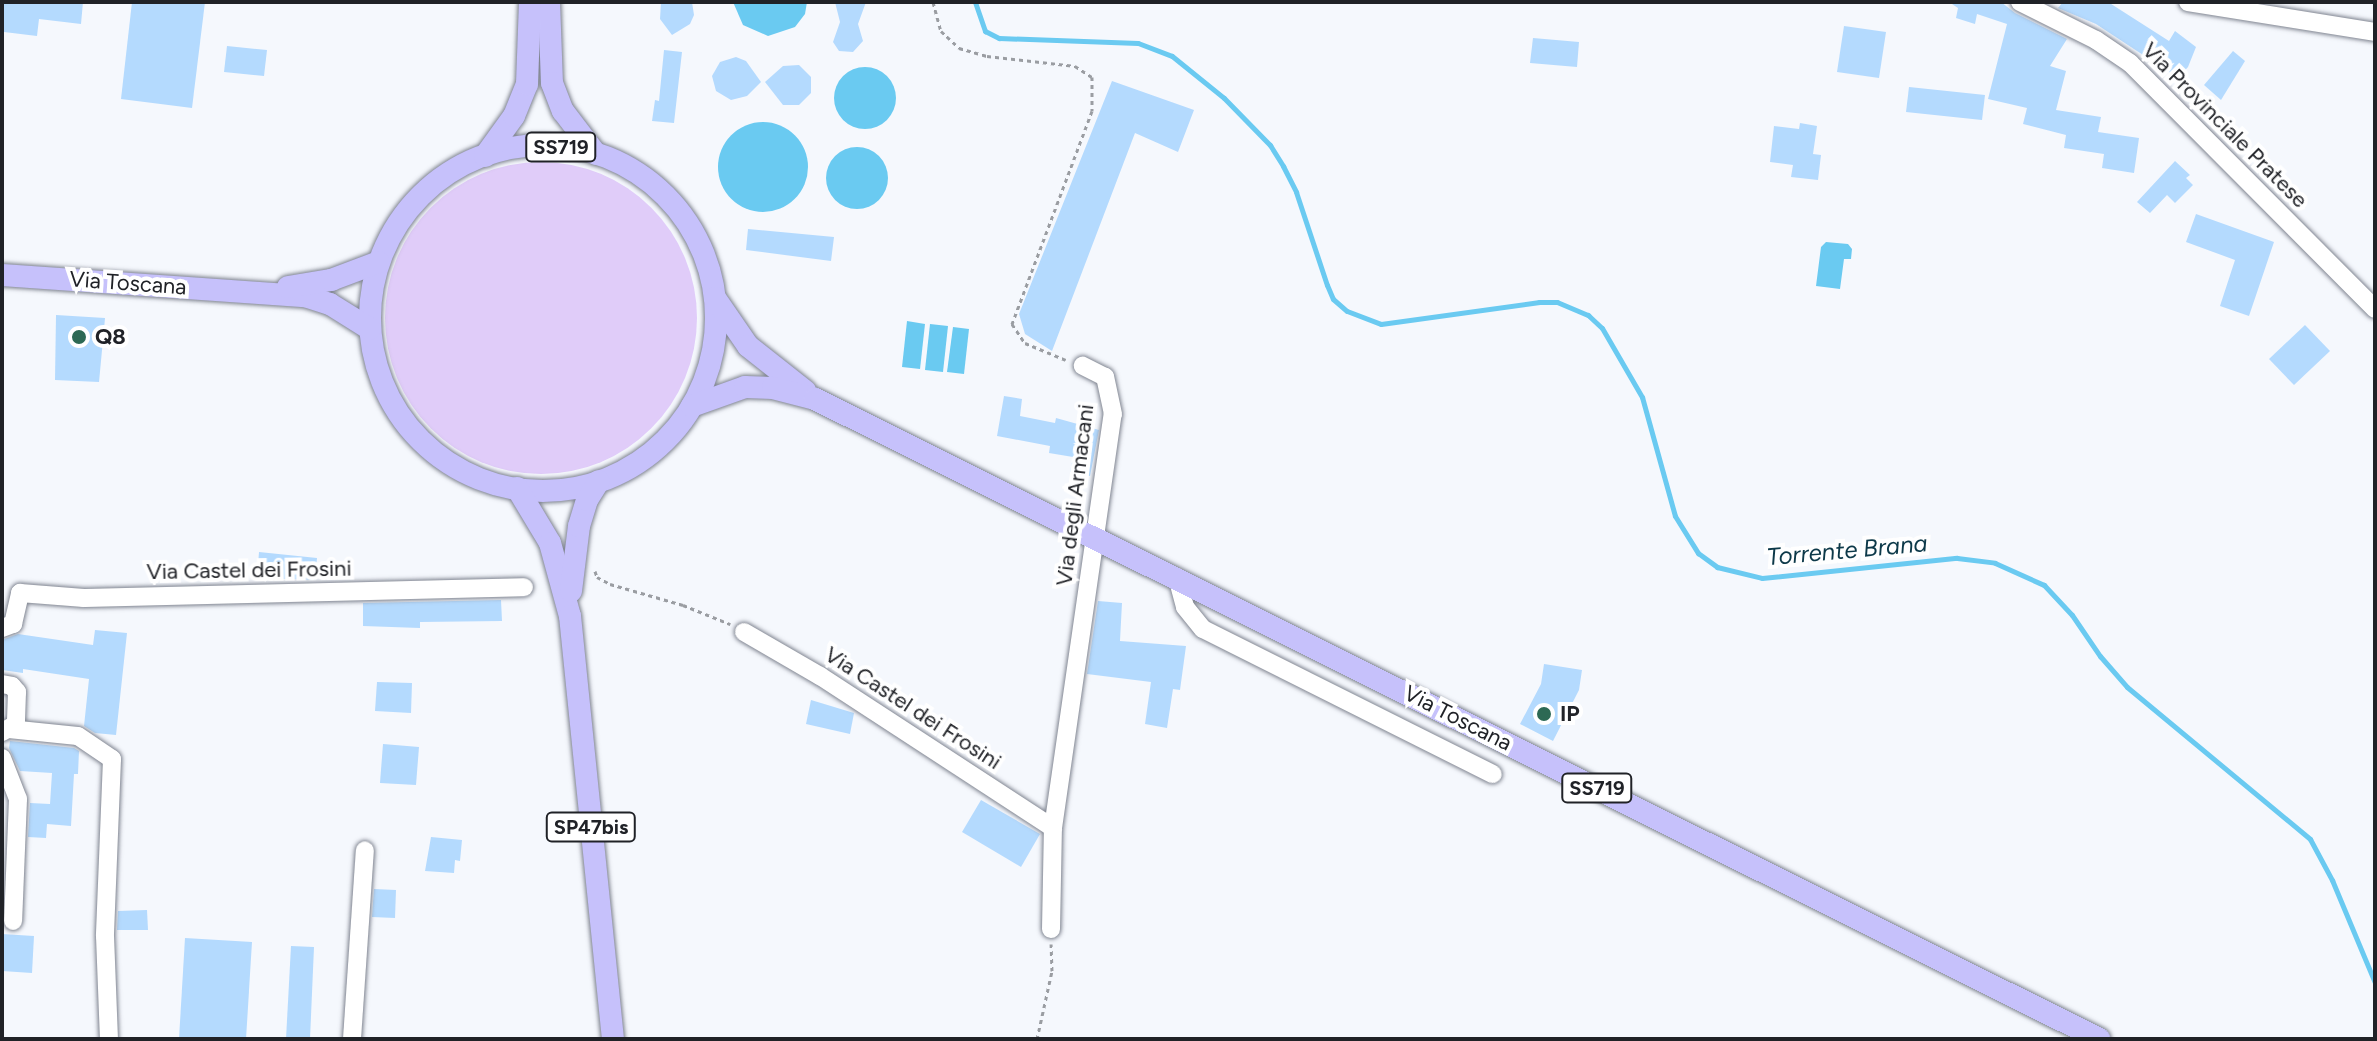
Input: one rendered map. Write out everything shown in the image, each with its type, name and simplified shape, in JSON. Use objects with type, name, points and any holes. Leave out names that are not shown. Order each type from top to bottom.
[{"type":"main road","points":[[485,156],[514,116],[527,84],[530,2]]},
{"type":"main road","points":[[549,2],[552,83],[563,111],[596,154]]},
{"type":"main road","name":"SS719","points":[[540,145],[596,154],[648,181],[677,208],[702,251],[715,298],[712,354],[692,406],[652,452],[599,481],[559,490],[517,488],[462,470],[415,435],[384,385],[370,329],[370,306],[379,262],[398,224],[426,191],[453,170],[485,156],[540,145]]},
{"type":"main road","name":"Via Toscana","points":[[255,291],[331,280],[379,262]]},
{"type":"main road","name":"Via Toscana","points":[[2,275],[255,291],[322,301],[370,329]]},
{"type":"main road","name":"Via Toscana","points":[[715,298],[748,346],[815,399]]},
{"type":"main road","name":"Via Toscana","points":[[692,406],[745,387],[773,388],[815,399],[2099,1039]]},
{"type":"main road","name":"SP47bis","points":[[570,616],[579,526],[587,500],[599,481]]},
{"type":"main road","name":"SP47bis","points":[[517,488],[550,543],[570,616],[613,1039]]},
{"type":"street","name":"Via Provinciale Pratese","points":[[2020,2],[2045,6],[2140,72],[2375,309]]},
{"type":"street","points":[[2188,2],[2375,32]]},
{"type":"street","name":"Via degli Armacani","points":[[1051,929],[1053,828],[1113,414],[1112,398],[1105,377],[1083,366]]},
{"type":"street","points":[[1177,577],[1190,616],[1203,629],[1493,774]]},
{"type":"street","name":"Via Castel dei Frosini","points":[[2,628],[13,624],[11,592],[84,598],[524,587]]},
{"type":"street","name":"Via Castel dei Frosini","points":[[744,632],[820,676],[1053,828]]},
{"type":"street","points":[[2,684],[12,686],[17,692],[16,724],[6,730]]},
{"type":"street","points":[[6,730],[78,736],[112,759],[105,936],[109,1039]]},
{"type":"street","points":[[2,758],[18,799],[13,921]]},
{"type":"street","points":[[352,1039],[365,850]]},
{"type":"path","points":[[933,2],[941,31],[959,48],[987,56],[1075,66],[1092,77],[1092,111],[1012,324],[1025,343],[1083,366]]},
{"type":"path","points":[[595,569],[597,577],[610,584],[683,605],[744,632]]},
{"type":"path","points":[[1037,1039],[1052,971],[1051,929]]},
{"type":"shaded area","points":[[541,162],[571,165],[615,180],[640,197],[662,219],[685,258],[694,288],[697,318],[694,348],[679,392],[662,417],[640,439],[601,462],[571,471],[541,474],[511,471],[467,456],[442,439],[420,417],[397,378],[388,348],[385,318],[388,288],[403,244],[420,219],[442,197],[481,174],[511,165]]},
{"type":"water","points":[[733,2],[807,2],[805,14],[795,27],[768,36],[743,25]]},
{"type":"water","points":[[859,67],[871,67],[887,76],[894,86],[894,110],[887,120],[871,129],[859,129],[839,115],[834,104],[834,92],[848,72]]},
{"type":"water","points":[[763,122],[780,126],[795,135],[804,150],[808,167],[804,184],[795,199],[780,208],[763,212],[746,208],[731,199],[722,184],[718,167],[722,150],[731,135],[746,126]]},
{"type":"water","points":[[851,147],[863,147],[879,156],[886,166],[886,190],[879,200],[863,209],[851,209],[831,195],[826,184],[826,172],[840,152]]},
{"type":"water","points":[[1826,242],[1848,244],[1852,249],[1851,259],[1844,259],[1840,289],[1816,286],[1821,247]]},
{"type":"water","points":[[907,321],[925,324],[920,369],[902,367]]},
{"type":"water","points":[[930,324],[948,326],[943,372],[925,370]]},
{"type":"water","points":[[953,327],[969,329],[964,374],[947,372]]},
{"type":"building","points":[[2,2],[83,2],[81,24],[39,19],[37,36],[4,32]]},
{"type":"building","points":[[132,2],[205,2],[192,108],[121,99]]},
{"type":"building","points":[[661,2],[692,2],[694,15],[690,24],[672,35],[660,19]]},
{"type":"building","points":[[835,2],[866,2],[858,24],[863,41],[853,52],[839,51],[833,42],[840,22]]},
{"type":"building","points":[[1949,2],[2001,2],[2015,13],[2067,39],[2050,66],[2066,71],[2056,110],[2101,117],[2098,132],[2139,138],[2134,173],[2102,168],[2104,154],[2064,148],[2066,135],[2023,124],[2027,108],[1988,99],[2007,24],[1977,14],[1975,24],[1956,18],[1958,8]]},
{"type":"building","points":[[2063,2],[2108,2],[2169,41],[2175,31],[2196,47],[2188,67],[2178,78],[2096,24],[2058,8]]},
{"type":"building","points":[[1844,26],[1886,32],[1879,78],[1837,72]]},
{"type":"building","points":[[1533,38],[1579,42],[1577,67],[1530,63]]},
{"type":"building","points":[[227,46],[267,50],[264,76],[224,72]]},
{"type":"building","points":[[664,50],[682,52],[674,123],[652,121],[655,100],[659,101]]},
{"type":"building","points":[[2233,51],[2245,61],[2221,100],[2204,85]]},
{"type":"building","points":[[736,57],[746,61],[761,82],[747,96],[731,100],[716,91],[712,76],[720,62]]},
{"type":"building","points":[[799,65],[811,77],[811,93],[799,105],[783,105],[765,82],[783,66]]},
{"type":"building","points":[[1112,81],[1194,110],[1178,152],[1135,133],[1052,351],[1025,334],[1019,314]]},
{"type":"building","points":[[1909,87],[1985,95],[1982,120],[1906,112]]},
{"type":"building","points":[[1800,123],[1817,126],[1813,154],[1821,155],[1818,180],[1791,177],[1793,165],[1770,162],[1774,126],[1799,129]]},
{"type":"building","points":[[2175,161],[2190,175],[2186,178],[2193,185],[2175,203],[2167,195],[2150,213],[2137,202]]},
{"type":"building","points":[[2196,214],[2274,242],[2249,316],[2220,306],[2235,260],[2186,242]]},
{"type":"building","points":[[748,229],[834,237],[831,261],[746,250]]},
{"type":"building","points":[[56,315],[105,318],[99,382],[55,380]]},
{"type":"building","points":[[2305,325],[2330,351],[2294,385],[2269,359]]},
{"type":"building","points":[[1004,396],[1022,399],[1020,416],[1055,423],[1056,418],[1099,430],[1090,476],[1070,472],[1073,457],[1049,453],[1050,446],[997,436]]},
{"type":"building","points":[[259,552],[317,558],[315,580],[257,578]]},
{"type":"building","points":[[501,600],[502,621],[420,622],[420,628],[363,626],[363,603]]},
{"type":"building","points":[[1098,601],[1122,603],[1120,641],[1186,646],[1180,690],[1173,689],[1167,728],[1145,724],[1151,682],[1087,674]]},
{"type":"building","points":[[95,630],[127,633],[116,735],[95,733],[84,726],[89,679],[23,669],[23,673],[2,670],[2,640],[18,634],[93,645]]},
{"type":"building","points":[[1544,664],[1582,670],[1579,690],[1553,741],[1520,724],[1541,684]]},
{"type":"building","points":[[377,682],[412,683],[411,713],[375,711]]},
{"type":"building","points":[[811,700],[854,713],[850,734],[806,724]]},
{"type":"building","points":[[10,741],[79,751],[78,774],[74,774],[71,826],[47,824],[46,838],[28,837],[30,803],[50,804],[52,773],[20,771],[9,748]]},
{"type":"building","points":[[383,744],[419,747],[416,785],[380,783]]},
{"type":"building","points":[[981,800],[1040,834],[1021,867],[962,832]]},
{"type":"building","points":[[431,837],[462,840],[460,861],[455,860],[454,873],[425,871]]},
{"type":"building","points":[[374,889],[396,890],[395,918],[372,917]]},
{"type":"building","points":[[147,910],[148,930],[117,930],[118,911]]},
{"type":"building","points":[[2,934],[34,936],[32,973],[2,971]]},
{"type":"building","points":[[185,938],[252,942],[246,1039],[179,1039]]},
{"type":"building","points":[[291,946],[314,947],[310,1039],[286,1039]]},
{"type":"waterway","name":"Torrente Brana","points":[[975,2],[985,31],[999,38],[1138,43],[1172,56],[1224,98],[1270,145],[1283,166],[1296,192],[1333,299],[1347,311],[1381,324],[1557,302],[1588,315],[1602,328],[1642,397],[1675,516],[1698,553],[1717,567],[1762,578],[1957,558],[1995,563],[2044,585],[2072,615],[2100,656],[2127,687],[2310,839],[2332,880],[2375,983]]},
{"type":"place","name":"Q8","points":[[79,337]]},
{"type":"place","name":"IP","points":[[1544,714]]}]
